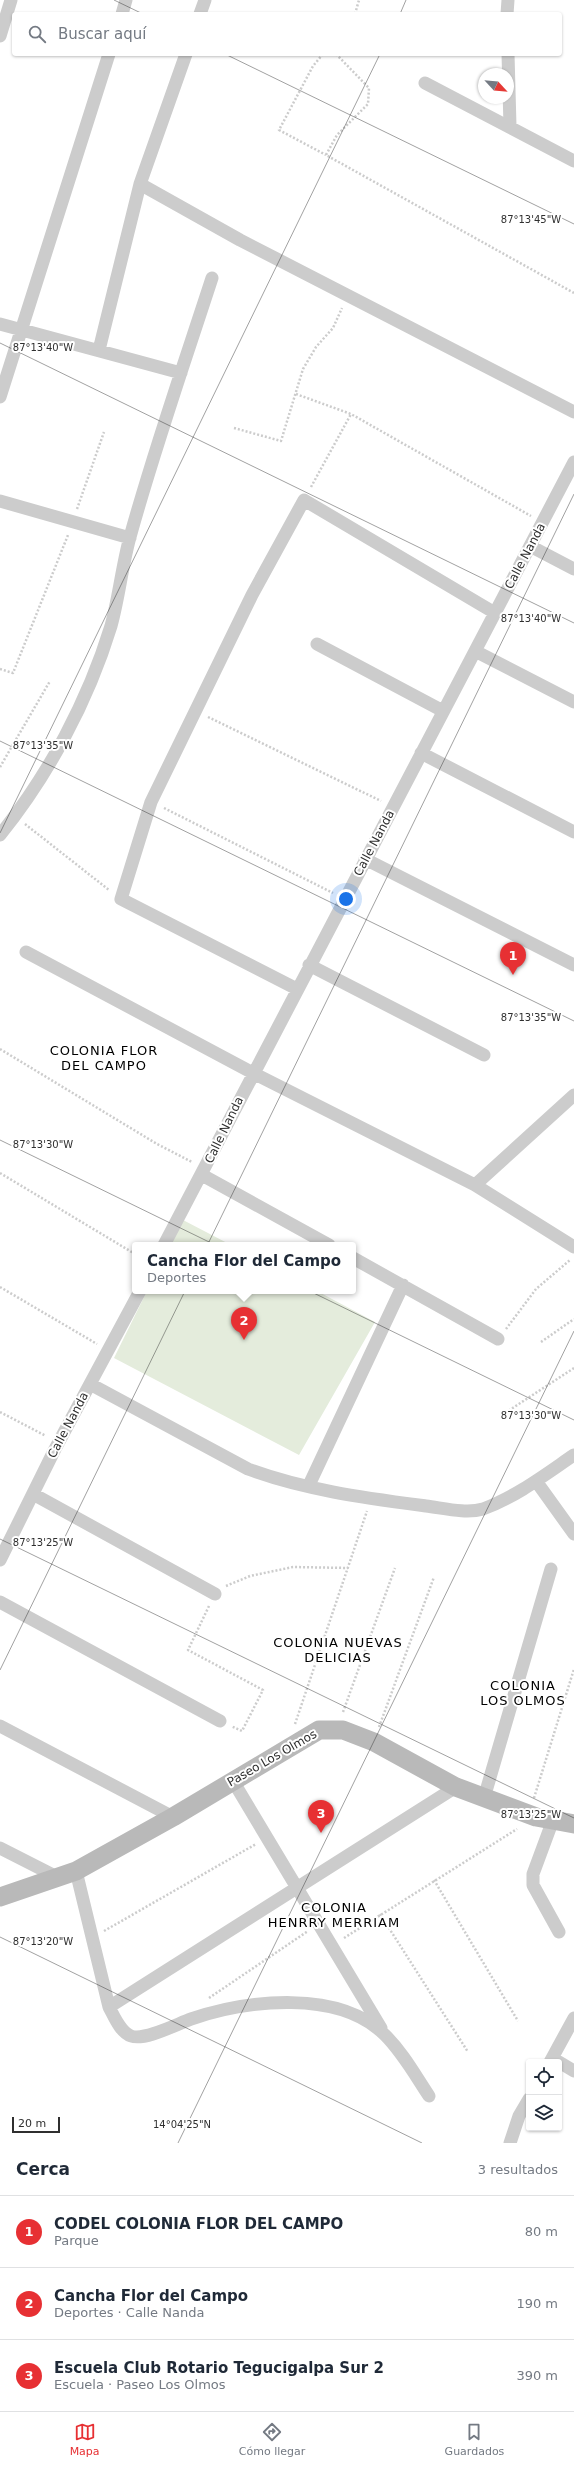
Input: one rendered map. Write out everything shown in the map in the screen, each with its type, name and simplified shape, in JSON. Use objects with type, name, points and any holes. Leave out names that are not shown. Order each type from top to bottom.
[{"type":"street","points":[[0,36],[11,0]]},
{"type":"street","points":[[123,12],[126,0]]},
{"type":"street","points":[[201,12],[205,0]]},
{"type":"street","points":[[508,0],[508,12]]},
{"type":"street","points":[[0,397],[108,56]]},
{"type":"street","points":[[99,350],[140,184],[185,56]]},
{"type":"street","points":[[508,56],[510,126]]},
{"type":"street","points":[[425,83],[510,126],[574,161]]},
{"type":"street","points":[[140,184],[240,240],[574,412]]},
{"type":"street","points":[[0,835],[15,816],[63,739],[88,691],[111,625],[130,538],[212,278]]},
{"type":"street","points":[[0,324],[181,373]]},
{"type":"street","name":"Calle Nanda","points":[[166,1242],[204,1172],[253,1073],[344,898],[574,462]]},
{"type":"street","points":[[297,989],[120,900],[151,802],[194,711],[252,595],[304,500],[495,613]]},
{"type":"street","points":[[0,501],[130,538]]},
{"type":"street","points":[[530,546],[574,569]]},
{"type":"street","points":[[317,644],[443,711]]},
{"type":"street","points":[[474,651],[574,702]]},
{"type":"street","points":[[421,753],[574,832]]},
{"type":"street","points":[[365,859],[574,965]]},
{"type":"street","points":[[26,952],[253,1073],[474,1185],[574,1247]]},
{"type":"street","points":[[309,965],[484,1055]]},
{"type":"street","points":[[474,1185],[574,1094]]},
{"type":"street","points":[[204,1172],[324,1242]]},
{"type":"street","points":[[356,1260],[498,1339]]},
{"type":"street","points":[[309,1485],[403,1285]]},
{"type":"street","name":"Calle Nanda","points":[[0,1560],[59,1442],[138,1294]]},
{"type":"street","points":[[90,1384],[248,1469],[273,1478],[371,1498],[455,1510],[481,1509],[536,1481],[574,1454]]},
{"type":"street","points":[[536,1481],[574,1534]]},
{"type":"street","points":[[32,1494],[215,1594]]},
{"type":"street","points":[[484,1798],[551,1569]]},
{"type":"street","points":[[0,1602],[220,1721]]},
{"type":"street","points":[[0,1726],[173,1817]]},
{"type":"street","name":"Paseo Los Olmos","points":[[0,1897],[68,1874],[173,1817],[319,1730],[343,1730],[374,1742],[456,1787],[539,1817],[574,1824]]},
{"type":"street","points":[[233,1781],[384,2034],[404,2058],[429,2096]]},
{"type":"street","points":[[109,2007],[456,1787]]},
{"type":"street","points":[[539,1817],[533,1885],[559,1932]]},
{"type":"street","points":[[0,1848],[68,1874],[92,1937],[109,2007],[123,2030],[130,2036],[143,2037],[195,2018],[241,2006],[273,2002],[331,2007],[361,2017],[384,2034]]},
{"type":"street","points":[[556,2059],[574,2018]]},
{"type":"street","points":[[562,2065],[574,2071]]},
{"type":"street","points":[[510,2143],[519,2116],[526,2104]]},
{"type":"path","points":[[355,12],[360,0]]},
{"type":"path","points":[[321,56],[313,66],[279,130],[574,293]]},
{"type":"path","points":[[326,155],[337,135],[368,104],[370,94],[369,88],[338,56]]},
{"type":"path","points":[[234,428],[282,441],[303,369],[316,348],[333,328],[349,295]]},
{"type":"path","points":[[296,394],[350,414],[542,522]]},
{"type":"path","points":[[304,500],[350,414]]},
{"type":"path","points":[[0,669],[13,673],[73,522],[104,432]]},
{"type":"path","points":[[0,767],[50,681]]},
{"type":"path","points":[[194,711],[393,807]]},
{"type":"path","points":[[151,802],[344,898]]},
{"type":"path","points":[[15,816],[120,900]]},
{"type":"path","points":[[0,1049],[204,1172]]},
{"type":"path","points":[[0,1173],[132,1252]]},
{"type":"path","points":[[498,1339],[536,1289],[574,1256]]},
{"type":"path","points":[[0,1287],[107,1351]]},
{"type":"path","points":[[541,1342],[574,1319]]},
{"type":"path","points":[[502,1415],[574,1368]]},
{"type":"path","points":[[0,1412],[59,1442]]},
{"type":"path","points":[[286,1751],[371,1498]]},
{"type":"path","points":[[220,1721],[242,1731],[263,1690],[188,1650],[215,1594],[224,1586],[250,1576],[293,1567],[348,1568]]},
{"type":"path","points":[[337,1730],[394,1568]]},
{"type":"path","points":[[374,1742],[434,1577]]},
{"type":"path","points":[[331,1946],[434,1880],[539,1817],[574,1669]]},
{"type":"path","points":[[92,1937],[267,1838]]},
{"type":"path","points":[[434,1880],[518,2022]]},
{"type":"path","points":[[380,1914],[468,2052]]},
{"type":"path","points":[[208,1999],[318,1924]]},
{"type":"green space","points":[[183,1220],[225,1242],[172,1242]]},
{"type":"green space","points":[[146,1294],[323,1294],[375,1322],[299,1455],[114,1358]]},
{"type":"place","name":"CODEL COLONIA FLOR DEL CAMPO","points":[[513,975]]},
{"type":"place","name":"Cancha Flor del Campo","points":[[244,1340]]},
{"type":"place","name":"Escuela Club Rotario Tegucigalpa Sur 2","points":[[321,1833]]},
{"type":"district","name":"COLONIA FLOR DEL CAMPO","points":[[104,1058]]},
{"type":"district","name":"COLONIA NUEVAS DELICIAS","points":[[338,1650]]},
{"type":"district","name":"COLONIA LOS OLMOS","points":[[523,1692]]},
{"type":"district","name":"COLONIA HENRRY MERRIAM","points":[[334,1914]]}]
